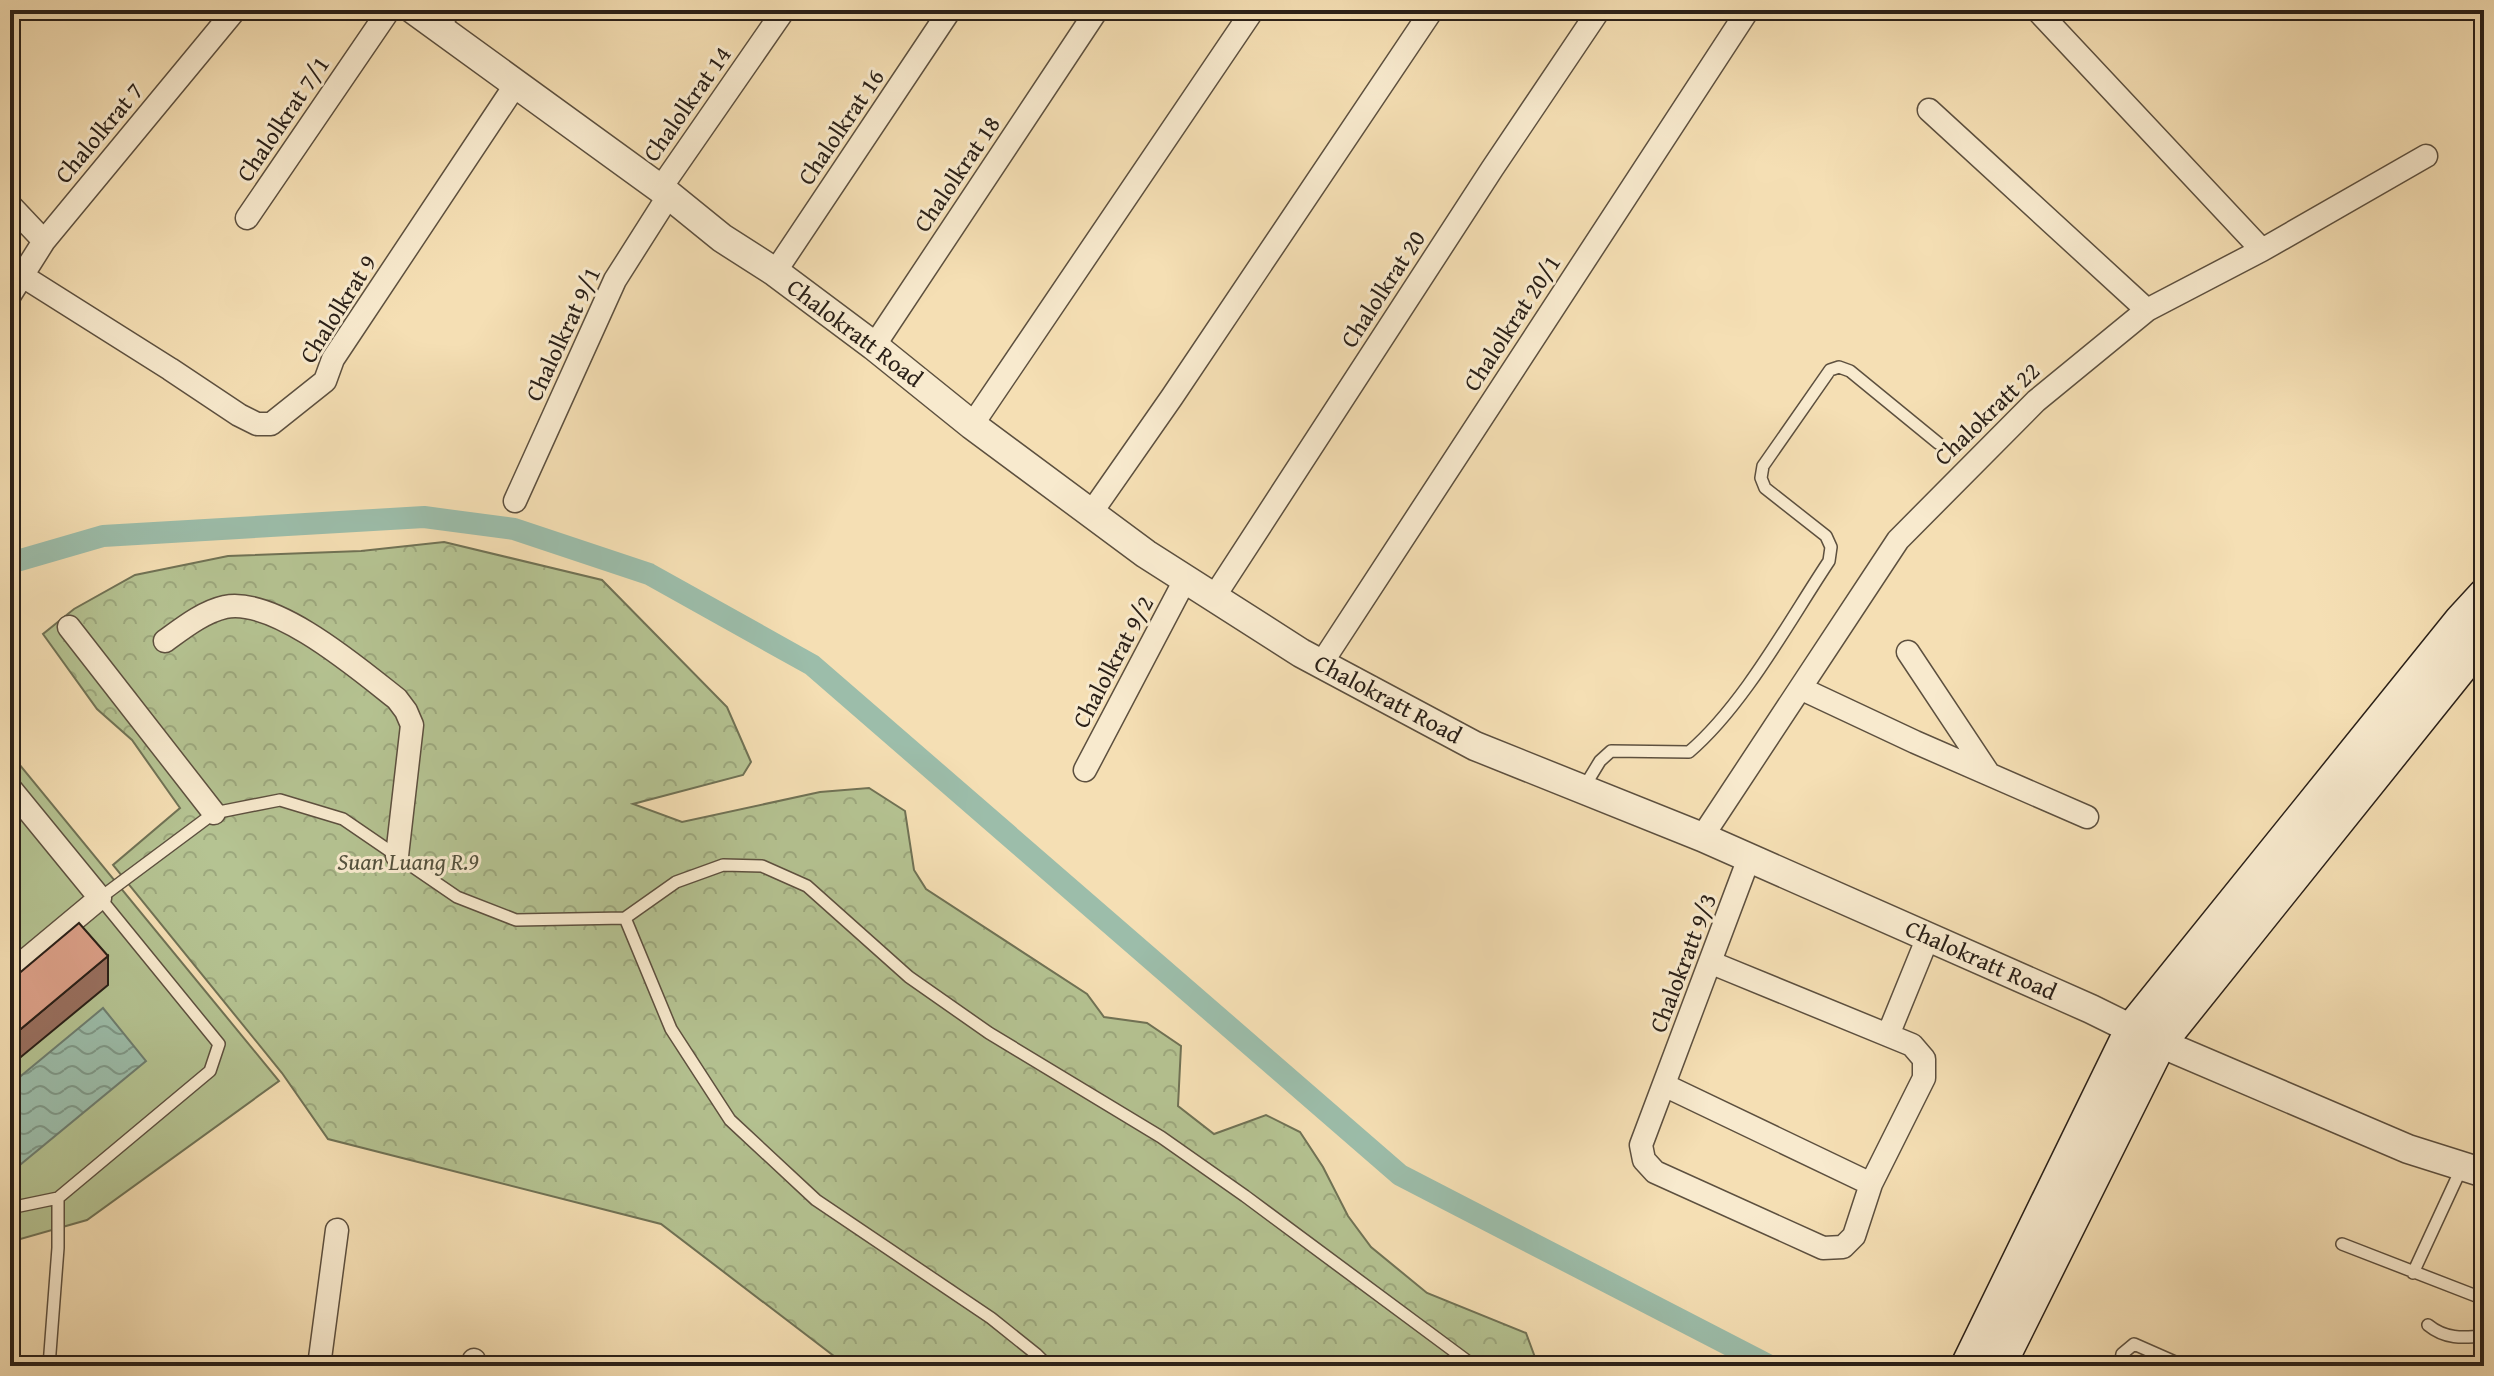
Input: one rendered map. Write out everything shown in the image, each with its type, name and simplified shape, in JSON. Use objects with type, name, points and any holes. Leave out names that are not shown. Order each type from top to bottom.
[{"type":"main road","points":[[1967,1366],[2146,1036],[2461,620],[2484,595]]},
{"type":"main road","points":[[2001,1365],[2146,1036],[2484,639]]},
{"type":"street","name":"Chalolkrat 7","points":[[16,285],[44,241],[235,10]]},
{"type":"street","name":"Chalolkrat 7/1","points":[[247,218],[389,10]]},
{"type":"street","name":"Chalokratt Road","points":[[414,10],[443,19],[516,84],[722,238],[775,272],[972,425],[1146,554],[1321,664],[1475,746],[1702,837],[2146,1036],[2408,1149],[2473,1170]]},
{"type":"street","name":"Chalolkrat 14","points":[[664,192],[784,10]]},
{"type":"street","name":"Chalolkrat 16","points":[[775,272],[950,10]]},
{"type":"street","name":"Chalolkrat 18","points":[[874,346],[1097,10]]},
{"type":"street","points":[[972,425],[1253,10]]},
{"type":"street","points":[[1091,513],[1432,10]]},
{"type":"street","name":"Chalolkrat 20","points":[[1214,597],[1483,182],[1599,10]]},
{"type":"street","name":"Chalolkrat 20/1","points":[[1321,664],[1748,10]]},
{"type":"street","points":[[2037,10],[2262,250]]},
{"type":"street","name":"Chalolkrat 9","points":[[16,285],[170,369],[239,415],[257,424],[271,424],[325,381],[333,359],[516,84]]},
{"type":"street","points":[[1929,110],[2147,310]]},
{"type":"street","name":"Chalokratt 22","points":[[1702,837],[1906,531],[2047,391],[2147,310],[2262,250],[2426,156]]},
{"type":"street","name":"Chalolkrat 9/1","points":[[515,501],[615,280],[664,192]]},
{"type":"street","points":[[10,205],[44,241]]},
{"type":"street","name":"Chalolkrat 9/2","points":[[1085,770],[1186,578]]},
{"type":"street","points":[[165,641],[192,621],[226,607],[259,609],[284,619],[397,699],[412,725],[397,856]]},
{"type":"street","points":[[69,627],[214,813]]},
{"type":"street","points":[[1908,652],[1989,775]]},
{"type":"street","points":[[1802,689],[2087,817]]},
{"type":"street","points":[[10,788],[100,898],[10,973]]},
{"type":"street","name":"Chalokratt 9/3","points":[[1749,858],[1641,1145],[1644,1160],[1655,1172],[1823,1248],[1834,1249],[1849,1244],[1871,1184]]},
{"type":"street","points":[[1888,1035],[1928,937]]},
{"type":"street","points":[[1664,1085],[1871,1184],[1924,1078],[1924,1059],[1912,1045],[1712,963]]},
{"type":"street","points":[[319,1366],[337,1230]]},
{"type":"lane","points":[[1583,789],[1600,761],[1611,751],[1689,752],[1705,738],[1747,684],[1829,561],[1831,547],[1826,536],[1765,488],[1761,478],[1763,466],[1830,370],[1839,367],[1850,371],[1938,443]]},
{"type":"lane","points":[[10,1208],[58,1198],[210,1071],[219,1044],[100,898],[214,813],[280,800],[343,819],[457,897],[516,920],[625,918],[676,882],[723,865],[762,866],[807,886],[909,977],[989,1033],[1161,1137],[1474,1366]]},
{"type":"lane","points":[[625,918],[671,1029],[730,1120],[816,1200],[991,1318],[1048,1366]]},
{"type":"lane","points":[[2413,1273],[2473,1170]]},
{"type":"lane","points":[[49,1366],[58,1248],[58,1198]]},
{"type":"lane","points":[[2342,1244],[2484,1299]]},
{"type":"lane","points":[[2428,1325],[2437,1332],[2457,1338],[2484,1336]]},
{"type":"lane","points":[[2120,1366],[2122,1354],[2134,1344],[2184,1366]]},
{"type":"green space","name":"Suan Luang R.9","points":[[444,542],[602,580],[727,707],[751,762],[743,775],[633,804],[682,822],[820,792],[869,788],[905,811],[914,870],[926,889],[1087,994],[1104,1017],[1147,1023],[1181,1046],[1178,1106],[1214,1134],[1266,1115],[1300,1132],[1323,1167],[1348,1216],[1371,1247],[1427,1293],[1526,1333],[1536,1360],[1542,1366],[847,1366],[661,1224],[328,1139],[282,1073],[113,865],[180,808],[132,740],[97,709],[43,634],[74,609],[135,575],[228,556],[361,551]]},
{"type":"green space","points":[[10,753],[279,1081],[87,1220],[10,1242]]},
{"type":"water","points":[[103,1008],[146,1061],[21,1164],[10,1150],[10,1085]]},
{"type":"building","points":[[79,923],[108,956],[10,1038],[10,981]]},
{"type":"waterway","points":[[10,563],[103,536],[424,517],[514,529],[649,574],[812,665],[1400,1175],[1770,1366]]}]
